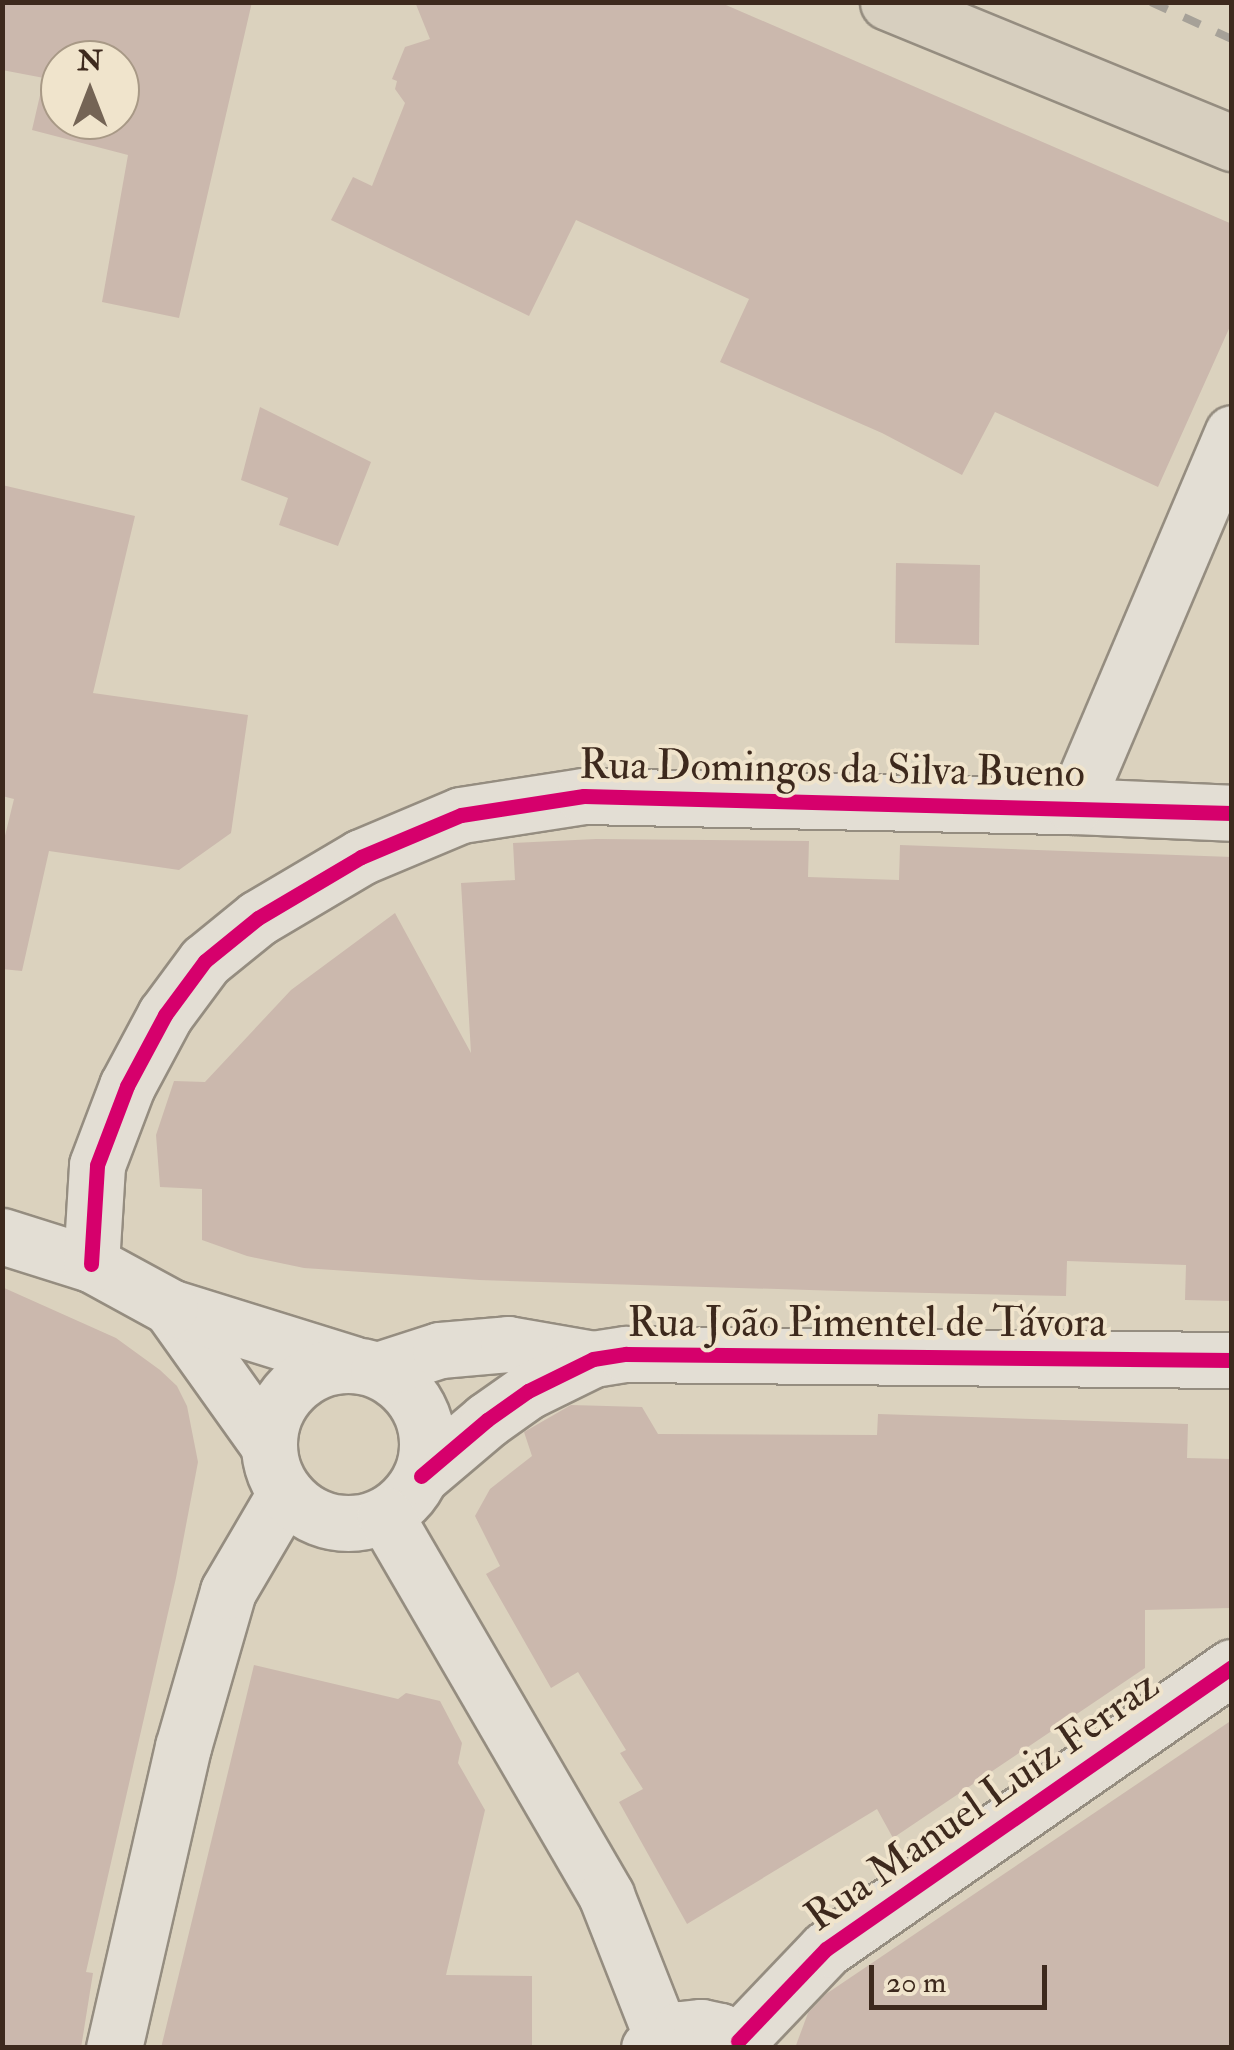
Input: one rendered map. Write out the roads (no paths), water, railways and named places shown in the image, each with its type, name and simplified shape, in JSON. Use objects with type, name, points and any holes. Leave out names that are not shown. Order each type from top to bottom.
[{"type":"main road","points":[[888,2],[1232,143]]},
{"type":"street","points":[[1074,806],[1232,433]]},
{"type":"street","name":"Rua Domingos da Silva Bueno","points":[[92,1264],[97,1165],[126,1086],[166,1015],[205,961],[245,929],[361,856],[462,816],[584,796],[1232,813]]},
{"type":"street","points":[[2,1236],[92,1264],[170,1307],[365,1367],[400,1384],[416,1403],[425,1426],[427,1452],[403,1496],[358,1522],[332,1522],[306,1512],[286,1494],[272,1470],[268,1443],[272,1418],[294,1386],[327,1367],[365,1367]]},
{"type":"street","points":[[170,1307],[268,1443]]},
{"type":"street","name":"Rua João Pimentel de Távora","points":[[365,1367],[440,1350],[508,1344],[593,1359],[678,1351],[1232,1360]]},
{"type":"street","name":"Rua João Pimentel de Távora","points":[[403,1496],[528,1391],[593,1359]]},
{"type":"street","points":[[114,2048],[184,1747],[228,1591],[286,1494]]},
{"type":"street","points":[[403,1496],[606,1894],[656,2042],[701,2027],[720,2031],[740,2044]]},
{"type":"street","name":"Rua Manuel Luiz Ferraz","points":[[740,2044],[826,1950],[1232,1667]]},
{"type":"railway","points":[[1151,2],[1232,39]]}]
